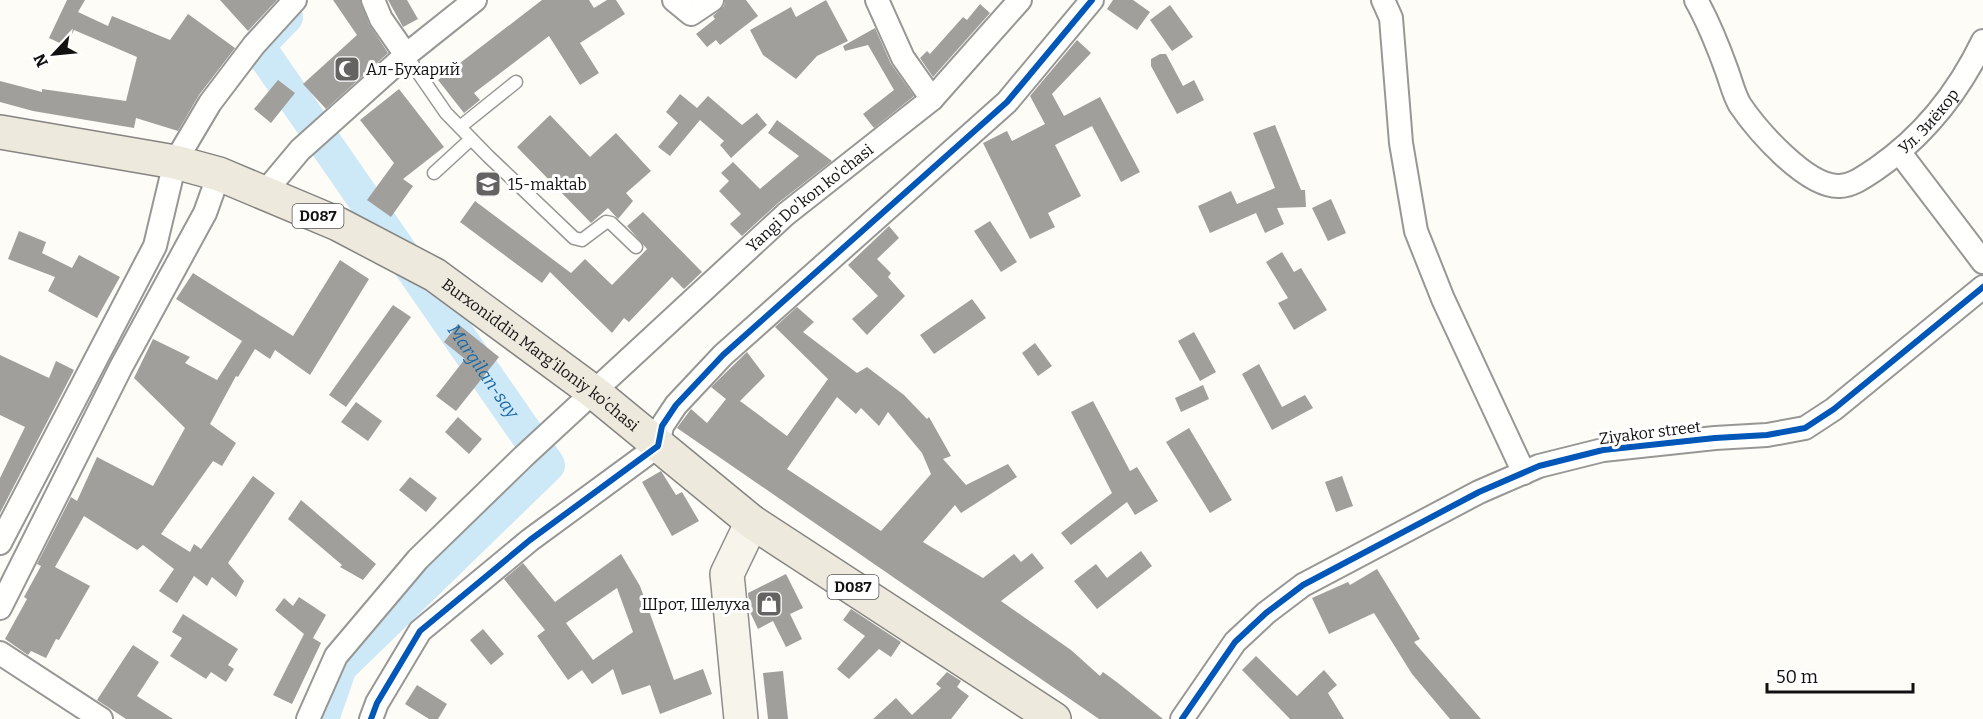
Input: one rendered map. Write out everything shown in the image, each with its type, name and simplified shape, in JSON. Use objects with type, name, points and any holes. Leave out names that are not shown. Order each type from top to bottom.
[{"type":"main road","name":"Burxoniddin Marg’iloniy ko’chasi","points":[[0,132],[175,162],[219,174],[338,224],[435,275],[595,393],[752,522],[1054,719]]},
{"type":"main road","points":[[741,719],[727,574],[752,522]]},
{"type":"street","points":[[0,543],[155,246],[175,162],[210,104],[254,45],[295,0]]},
{"type":"street","points":[[373,0],[381,19],[406,55]]},
{"type":"street","points":[[264,193],[300,150],[332,119],[406,55],[475,0]]},
{"type":"street","points":[[674,0],[691,14],[712,0]]},
{"type":"street","points":[[877,0],[903,58],[932,99]]},
{"type":"street","name":"Yangi Do'kon ko'chasi","points":[[308,719],[336,656],[418,559],[786,214],[932,99],[1020,0]]},
{"type":"street","points":[[371,719],[377,703],[420,631],[530,540],[658,446],[662,426],[676,405],[723,356],[1007,102],[1092,0]]},
{"type":"street","points":[[1383,0],[1390,18],[1401,143],[1416,231],[1443,299],[1524,473]]},
{"type":"street","name":"Ул. Зиёкор","points":[[1696,0],[1709,22],[1738,102],[1762,136],[1816,180],[1838,186],[1856,182],[1900,153],[1946,105],[1967,75],[1983,42]]},
{"type":"street","points":[[1900,153],[1983,262]]},
{"type":"street","points":[[0,608],[121,366],[205,213],[219,174]]},
{"type":"street","name":"Ziyakor street","points":[[1182,719],[1235,642],[1266,613],[1304,585],[1479,492],[1539,466],[1604,450],[1767,435],[1805,428],[1834,409],[1983,287]]},
{"type":"street","points":[[0,653],[101,719]]},
{"type":"lane","points":[[406,55],[446,112],[471,139],[577,240],[591,235],[606,222],[636,246]]},
{"type":"lane","points":[[460,127],[516,82]]},
{"type":"lane","points":[[434,172],[471,139]]},
{"type":"building","points":[[67,0],[85,0],[78,12],[108,26],[112,16],[170,40],[188,14],[235,48],[199,95],[178,131],[136,118],[134,128],[33,111],[0,102],[0,81],[42,92],[42,89],[126,101],[137,57],[74,30],[66,46],[49,38]]},
{"type":"building","points":[[220,0],[277,0],[248,31]]},
{"type":"building","name":"Ал-Бухарий","points":[[333,0],[360,0],[369,24],[388,53],[326,109],[303,84],[357,35]]},
{"type":"building","points":[[388,0],[407,0],[418,19],[403,27]]},
{"type":"building","points":[[542,0],[589,0],[594,8],[607,0],[616,0],[625,14],[580,43],[599,73],[580,85],[549,36],[474,93],[480,100],[464,113],[438,80]]},
{"type":"building","points":[[725,0],[746,0],[758,16],[720,45],[716,40],[707,47],[696,34],[715,19],[713,16],[724,6]]},
{"type":"building","points":[[826,0],[848,41],[817,56],[796,79],[763,55],[750,30],[791,7],[796,17]]},
{"type":"building","points":[[1113,0],[1133,0],[1150,12],[1137,30],[1107,9]]},
{"type":"building","points":[[980,4],[990,13],[933,77],[920,58],[927,51],[930,54],[963,17],[967,20]]},
{"type":"building","points":[[1170,5],[1193,37],[1172,51],[1150,20]]},
{"type":"building","points":[[875,28],[891,64],[914,96],[874,128],[863,114],[894,90],[868,45],[845,51],[843,46]]},
{"type":"building","points":[[1077,40],[1091,53],[1052,94],[1064,116],[1100,97],[1140,172],[1121,182],[1092,126],[1055,145],[1081,196],[1048,213],[1055,227],[1030,239],[983,143],[1007,131],[1012,141],[1045,124],[1030,96]]},
{"type":"building","points":[[1160,54],[1166,54],[1183,86],[1194,80],[1204,100],[1177,114],[1151,66],[1151,59]]},
{"type":"building","points":[[278,80],[295,93],[271,123],[254,109]]},
{"type":"building","points":[[399,89],[444,147],[403,179],[413,186],[391,217],[367,200],[394,163],[360,120]]},
{"type":"building","points":[[680,94],[697,108],[708,96],[742,125],[757,113],[767,125],[731,158],[720,145],[724,141],[700,120],[670,156],[658,147],[678,123],[666,112]]},
{"type":"building","points":[[550,115],[590,157],[616,133],[651,171],[626,193],[633,201],[618,219],[608,208],[591,223],[517,147]]},
{"type":"building","points":[[777,120],[832,161],[778,203],[742,236],[730,224],[741,214],[719,191],[729,181],[721,173],[733,162],[760,189],[799,156],[768,133]]},
{"type":"building","points":[[1275,125],[1301,190],[1305,190],[1306,207],[1277,208],[1284,224],[1265,233],[1256,213],[1210,233],[1198,206],[1231,191],[1237,204],[1275,188],[1253,133]]},
{"type":"building","points":[[1331,199],[1346,233],[1328,241],[1312,208]]},
{"type":"building","points":[[475,201],[571,273],[585,259],[612,285],[647,249],[627,226],[643,212],[702,272],[684,289],[672,277],[629,322],[624,318],[612,333],[550,272],[542,283],[460,222]]},
{"type":"building","points":[[990,221],[1017,262],[1001,272],[974,231]]},
{"type":"building","points":[[889,226],[899,238],[877,259],[891,273],[888,277],[905,296],[867,335],[852,319],[878,296],[848,265]]},
{"type":"building","points":[[19,231],[46,242],[42,253],[72,268],[79,255],[120,277],[97,318],[48,291],[55,277],[8,259]]},
{"type":"building","points":[[1282,252],[1294,272],[1301,268],[1327,310],[1294,330],[1278,303],[1288,298],[1266,262]]},
{"type":"building","points":[[340,260],[369,279],[310,375],[275,350],[270,359],[255,349],[238,377],[236,376],[210,424],[236,443],[222,466],[213,461],[161,534],[190,552],[194,544],[201,549],[253,476],[275,493],[228,563],[244,581],[236,597],[212,577],[207,586],[194,576],[177,603],[159,591],[174,569],[143,545],[137,550],[84,516],[55,567],[90,586],[59,640],[56,639],[46,658],[31,651],[28,655],[5,639],[27,599],[24,597],[41,566],[37,564],[71,497],[77,501],[97,457],[153,486],[185,428],[134,378],[153,339],[190,357],[185,363],[217,380],[242,341],[176,299],[193,273],[293,336]]},
{"type":"building","points":[[972,299],[986,318],[934,354],[920,335]]},
{"type":"building","points":[[393,305],[411,317],[346,407],[329,395]]},
{"type":"building","points":[[797,307],[814,322],[803,332],[857,373],[867,367],[904,395],[927,419],[929,417],[951,456],[943,459],[966,485],[1008,464],[1017,477],[961,513],[955,505],[923,542],[983,578],[1014,554],[1021,562],[1032,553],[1044,568],[1001,601],[1071,650],[1100,676],[1103,672],[1163,719],[1099,719],[677,428],[691,409],[707,423],[726,399],[711,387],[747,352],[765,376],[740,401],[787,436],[828,379],[775,327]],"holes":[[[837,397],[856,414],[861,408],[879,426],[888,412],[922,453],[931,474],[881,531],[787,469]]]},
{"type":"building","points":[[458,324],[499,357],[456,411],[436,396],[465,359],[444,342]]},
{"type":"building","points":[[1194,332],[1216,372],[1200,381],[1178,341]]},
{"type":"building","points":[[1035,343],[1052,366],[1038,376],[1022,353]]},
{"type":"building","points":[[0,355],[49,378],[56,361],[74,370],[0,513],[0,478],[25,427],[0,415]]},
{"type":"building","points":[[1259,364],[1282,407],[1305,395],[1313,408],[1272,430],[1242,374]]},
{"type":"building","points":[[1203,385],[1209,399],[1181,412],[1175,398]]},
{"type":"building","points":[[1093,401],[1130,471],[1137,467],[1158,501],[1135,515],[1127,502],[1071,545],[1061,533],[1112,493],[1071,412]]},
{"type":"building","points":[[356,402],[382,421],[368,441],[341,422]]},
{"type":"building","points":[[458,417],[482,439],[469,454],[445,432]]},
{"type":"building","points":[[1189,428],[1232,500],[1210,513],[1166,442]]},
{"type":"building","points":[[661,471],[676,495],[682,492],[699,521],[672,536],[642,482]]},
{"type":"building","points":[[1342,476],[1353,506],[1336,512],[1325,482]]},
{"type":"building","points":[[410,477],[437,498],[426,512],[399,490]]},
{"type":"building","points":[[301,500],[376,564],[363,580],[340,567],[342,565],[288,519]]},
{"type":"building","points":[[1141,551],[1152,566],[1097,609],[1074,581],[1096,564],[1107,578]]},
{"type":"building","points":[[621,554],[640,586],[674,680],[703,669],[712,694],[660,714],[650,685],[622,695],[613,669],[592,684],[582,670],[568,680],[537,636],[545,630],[504,579],[523,563],[555,602]],"holes":[[[617,588],[633,632],[593,660],[566,623]]]},
{"type":"building","points":[[1377,569],[1420,639],[1414,642],[1481,719],[1450,719],[1412,674],[1374,613],[1329,634],[1312,598],[1348,582],[1350,585]]},
{"type":"building","name":"Шрот, Шелуха","points":[[786,574],[803,608],[790,614],[802,639],[786,647],[773,621],[758,629],[750,612],[748,593]]},
{"type":"building","points":[[299,597],[326,615],[313,638],[321,643],[292,704],[273,695],[304,634],[275,610],[284,598],[293,606]]},
{"type":"building","points":[[851,609],[901,642],[891,657],[879,649],[849,679],[837,669],[865,636],[843,620]]},
{"type":"building","points":[[183,614],[238,649],[228,665],[234,669],[226,682],[211,672],[206,679],[170,656],[182,638],[172,632]]},
{"type":"building","points":[[483,629],[504,654],[491,665],[470,640]]},
{"type":"building","points":[[133,645],[159,662],[137,696],[173,719],[126,719],[97,700]]},
{"type":"building","points":[[1256,656],[1297,696],[1324,670],[1337,685],[1328,693],[1344,719],[1290,719],[1242,670]]},
{"type":"building","points":[[783,671],[788,719],[768,719],[763,673]]},
{"type":"building","points":[[947,672],[961,681],[957,687],[969,696],[951,719],[873,719],[896,698],[912,715],[941,688],[936,684]]},
{"type":"building","points":[[417,685],[447,704],[438,719],[429,719],[405,704]]},
{"type":"waterway","name":"Margilan-say","points":[[286,17],[258,46],[548,465],[340,667],[322,719]]},
{"type":"cycle path","points":[[371,719],[377,703],[420,631],[530,540],[658,446],[662,426],[676,405],[723,355],[1007,102],[1092,0]]},
{"type":"cycle path","points":[[1182,719],[1235,642],[1266,613],[1303,585],[1479,492],[1539,466],[1603,450],[1767,435],[1805,428],[1834,409],[1983,287]]},
{"type":"place","name":"Ал-Бухарий","points":[[347,69]]},
{"type":"place","name":"15-maktab","points":[[488,184]]},
{"type":"place","name":"Шрот, Шелуха","points":[[769,604]]}]
